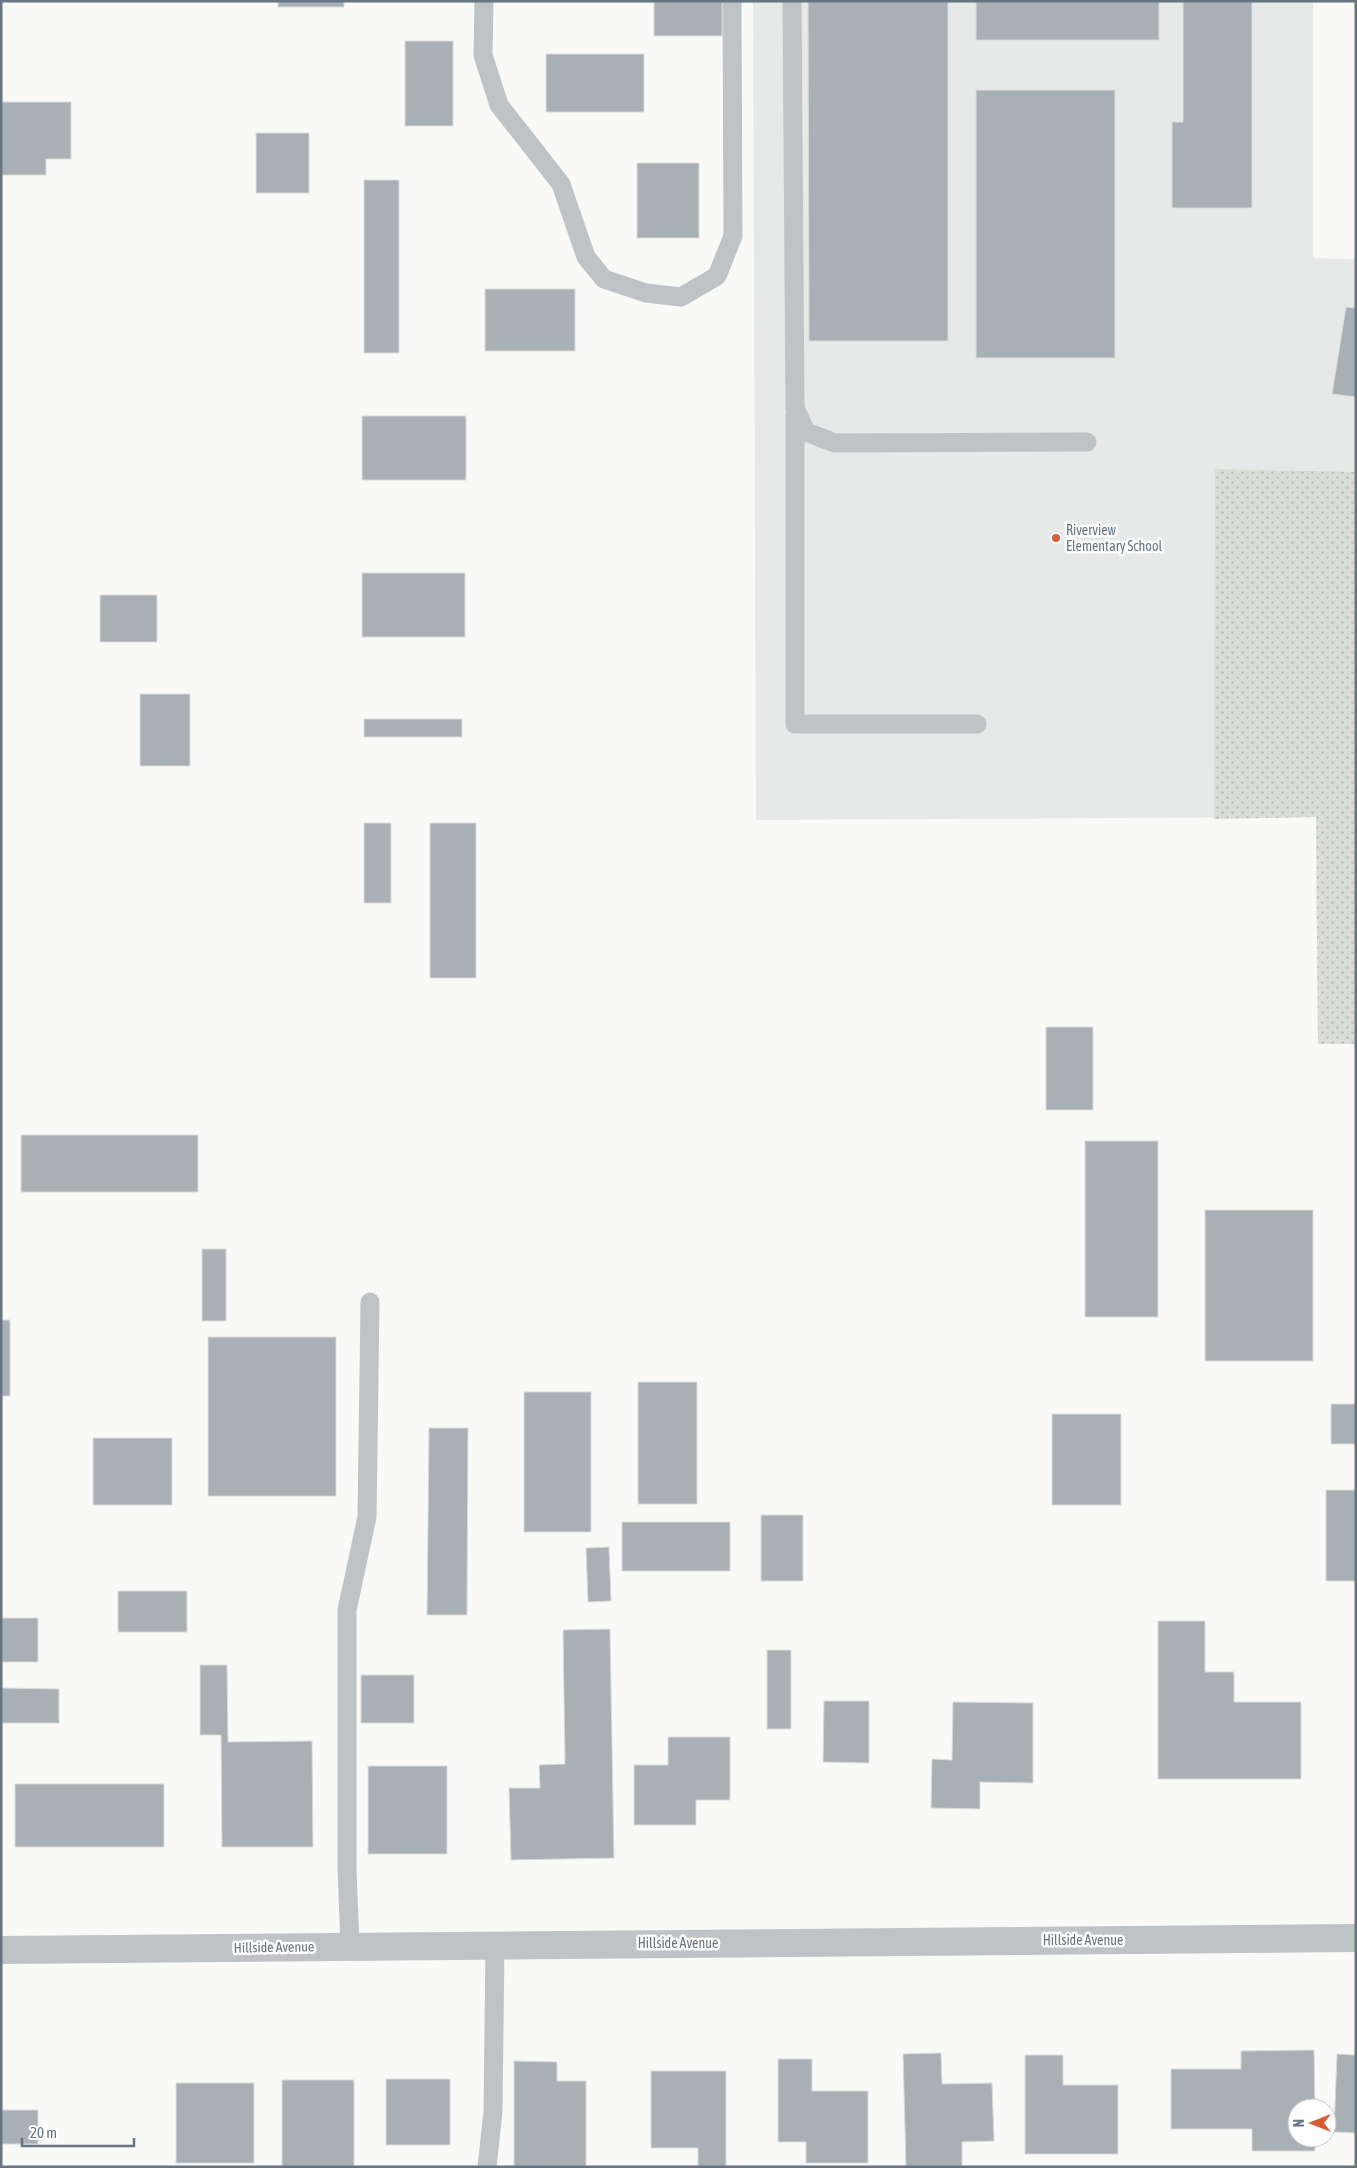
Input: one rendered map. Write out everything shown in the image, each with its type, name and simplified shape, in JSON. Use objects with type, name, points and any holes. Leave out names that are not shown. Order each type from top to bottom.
[{"type":"street","name":"Hillside Avenue","points":[[1,1950],[1356,1938]]},
{"type":"lane","points":[[484,1],[483,55],[499,105],[561,184],[586,257],[604,279],[646,293],[681,298],[717,276],[734,236],[732,1]]},
{"type":"lane","points":[[792,1],[795,724],[977,724]]},
{"type":"lane","points":[[795,408],[806,432],[835,443],[1087,442]]},
{"type":"lane","points":[[350,1946],[347,1868],[347,1610],[367,1517],[370,1302]]},
{"type":"lane","points":[[488,2167],[493,2112],[495,1945]]},
{"type":"shaded area","name":"Riverview Elementary School","points":[[753,1],[1313,1],[1313,258],[1356,259],[1356,1044],[1318,1044],[1316,817],[756,820]]},
{"type":"shaded area","points":[[1215,469],[1356,472],[1356,1044],[1318,1044],[1316,817],[1214,819]]},
{"type":"building","points":[[278,1],[344,1],[344,7],[278,7]]},
{"type":"building","points":[[654,1],[722,1],[722,36],[654,36]]},
{"type":"building","points":[[808,1],[948,1],[948,341],[809,341]]},
{"type":"building","points":[[976,1],[1159,1],[1159,40],[976,40]]},
{"type":"building","points":[[1183,1],[1252,1],[1252,208],[1172,208],[1172,122],[1183,122]]},
{"type":"building","points":[[405,41],[453,41],[453,126],[405,126]]},
{"type":"building","points":[[546,54],[644,54],[644,112],[546,112]]},
{"type":"building","points":[[976,90],[1115,90],[1115,358],[976,358]]},
{"type":"building","points":[[1,102],[71,102],[71,159],[46,159],[46,175],[1,175]]},
{"type":"building","points":[[256,133],[309,133],[309,193],[256,193]]},
{"type":"building","points":[[637,163],[699,163],[699,238],[637,238]]},
{"type":"building","points":[[364,180],[399,180],[399,353],[364,353]]},
{"type":"building","points":[[485,289],[575,289],[575,351],[485,351]]},
{"type":"building","points":[[1346,307],[1356,308],[1356,397],[1332,394]]},
{"type":"building","points":[[362,416],[466,416],[466,480],[362,480]]},
{"type":"building","points":[[362,573],[465,573],[465,637],[362,637]]},
{"type":"building","points":[[100,595],[157,595],[157,642],[100,642]]},
{"type":"building","points":[[140,694],[190,694],[190,766],[140,766]]},
{"type":"building","points":[[364,719],[462,719],[462,737],[364,737]]},
{"type":"building","points":[[364,823],[391,823],[391,903],[364,903]]},
{"type":"building","points":[[430,823],[476,823],[476,978],[430,978]]},
{"type":"building","points":[[1046,1027],[1093,1027],[1093,1110],[1046,1110]]},
{"type":"building","points":[[21,1135],[198,1135],[198,1192],[21,1192]]},
{"type":"building","points":[[1085,1141],[1158,1141],[1158,1317],[1085,1317]]},
{"type":"building","points":[[1205,1210],[1313,1210],[1313,1361],[1205,1361]]},
{"type":"building","points":[[202,1249],[226,1249],[226,1321],[202,1321]]},
{"type":"building","points":[[1,1320],[10,1320],[10,1396],[1,1396]]},
{"type":"building","points":[[208,1337],[336,1337],[336,1496],[208,1496]]},
{"type":"building","points":[[638,1382],[697,1382],[697,1504],[638,1504]]},
{"type":"building","points":[[524,1392],[591,1392],[591,1532],[524,1532]]},
{"type":"building","points":[[1331,1404],[1356,1404],[1356,1444],[1331,1444]]},
{"type":"building","points":[[1052,1414],[1121,1414],[1121,1505],[1052,1505]]},
{"type":"building","points":[[429,1428],[468,1428],[467,1615],[427,1615]]},
{"type":"building","points":[[93,1438],[172,1438],[172,1505],[93,1505]]},
{"type":"building","points":[[1326,1490],[1356,1490],[1356,1581],[1326,1581]]},
{"type":"building","points":[[761,1515],[803,1515],[803,1581],[761,1581]]},
{"type":"building","points":[[622,1522],[730,1522],[730,1571],[622,1571]]},
{"type":"building","points":[[609,1547],[611,1601],[588,1602],[586,1548]]},
{"type":"building","points":[[118,1591],[187,1591],[187,1632],[118,1632]]},
{"type":"building","points":[[1,1618],[38,1618],[38,1662],[1,1662]]},
{"type":"building","points":[[1158,1621],[1205,1621],[1205,1672],[1234,1672],[1234,1702],[1301,1702],[1301,1779],[1158,1779]]},
{"type":"building","points":[[610,1629],[614,1858],[511,1860],[509,1788],[540,1788],[539,1765],[565,1764],[563,1630]]},
{"type":"building","points":[[767,1650],[791,1650],[791,1729],[767,1729]]},
{"type":"building","points":[[200,1665],[227,1665],[228,1742],[312,1741],[313,1847],[222,1847],[221,1735],[200,1735]]},
{"type":"building","points":[[361,1675],[414,1675],[414,1723],[361,1723]]},
{"type":"building","points":[[1,1688],[59,1689],[59,1723],[1,1723]]},
{"type":"building","points":[[824,1701],[869,1701],[869,1763],[823,1762]]},
{"type":"building","points":[[953,1702],[1033,1703],[1033,1783],[980,1782],[980,1809],[931,1808],[932,1759],[952,1760]]},
{"type":"building","points":[[668,1737],[730,1737],[730,1800],[696,1800],[696,1825],[634,1825],[634,1765],[668,1765]]},
{"type":"building","points":[[368,1766],[447,1766],[447,1854],[368,1854]]},
{"type":"building","points":[[15,1784],[164,1784],[164,1847],[15,1847]]},
{"type":"building","points":[[1314,2050],[1315,2098],[1287,2098],[1287,2148],[1315,2148],[1315,2151],[1252,2151],[1252,2129],[1171,2129],[1171,2069],[1241,2069],[1241,2051]]},
{"type":"building","points":[[941,2053],[942,2084],[992,2083],[994,2141],[962,2142],[962,2167],[906,2167],[903,2054]]},
{"type":"building","points":[[1337,2054],[1356,2055],[1356,2133],[1337,2132],[1337,2098],[1335,2098]]},
{"type":"building","points":[[1025,2055],[1063,2055],[1063,2085],[1118,2085],[1118,2154],[1025,2154]]},
{"type":"building","points":[[778,2059],[812,2059],[812,2091],[868,2091],[868,2163],[806,2163],[806,2142],[778,2142]]},
{"type":"building","points":[[514,2061],[557,2062],[557,2081],[586,2081],[586,2167],[514,2167]]},
{"type":"building","points":[[651,2071],[726,2071],[726,2167],[698,2167],[698,2148],[651,2148]]},
{"type":"building","points":[[386,2079],[450,2079],[450,2145],[386,2145]]},
{"type":"building","points":[[282,2080],[354,2080],[354,2167],[282,2167]]},
{"type":"building","points":[[176,2083],[254,2083],[254,2163],[176,2163]]},
{"type":"building","points":[[1,2110],[38,2110],[38,2144],[1,2144]]},
{"type":"place","name":"Riverview Elementary School","points":[[1056,538]]}]
